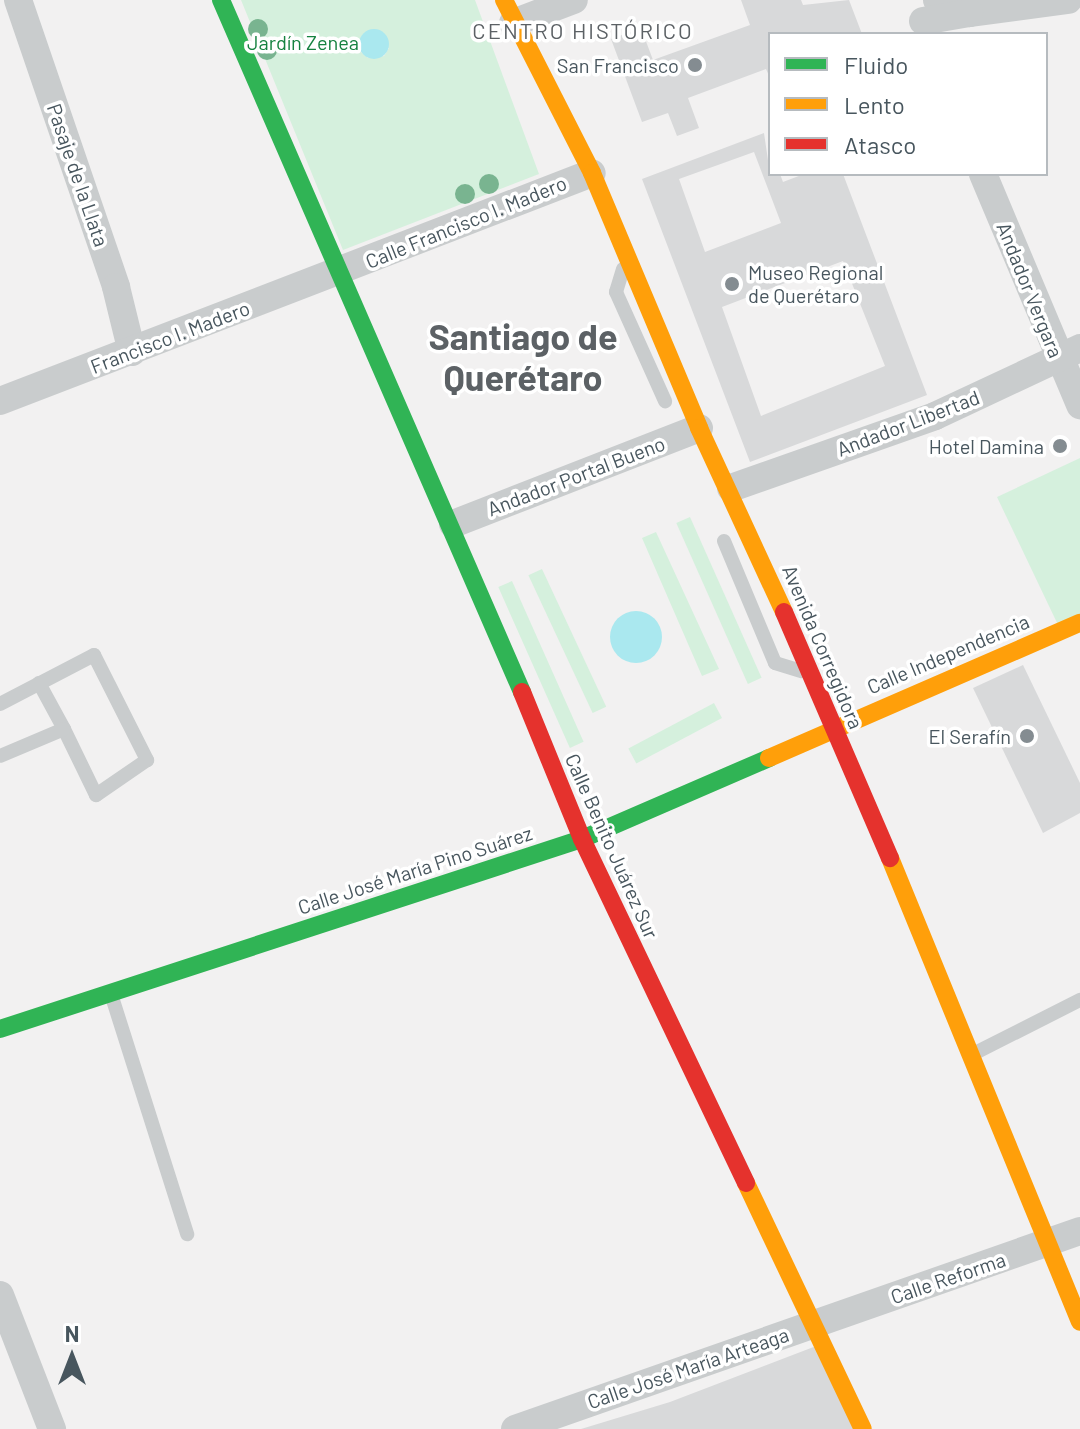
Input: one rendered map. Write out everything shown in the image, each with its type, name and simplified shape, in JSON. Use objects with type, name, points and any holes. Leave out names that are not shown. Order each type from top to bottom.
[{"type":"main road","name":"Calle Benito Juárez Sur","points":[[221,0],[453,524],[582,839],[863,1429]]},
{"type":"main road","name":"Avenida Corregidora","points":[[508,12],[592,173],[699,428],[731,488],[974,1053],[1080,1322]]},
{"type":"main road","name":"Calle Independencia","points":[[833,726],[1080,623]]},
{"type":"main road","name":"Calle José María Pino Suárez","points":[[0,1029],[582,839],[833,726]]},
{"type":"street","name":"Pasaje de la Llata","points":[[18,0],[116,287],[132,352]]},
{"type":"street","points":[[508,12],[574,0]]},
{"type":"street","points":[[925,14],[969,13],[1068,0]]},
{"type":"street","name":"Calle Francisco I. Madero","points":[[340,272],[592,173]]},
{"type":"street","name":"Andador Vergara","points":[[984,176],[1068,354],[1080,405]]},
{"type":"street","name":"Francisco I. Madero","points":[[0,401],[340,272]]},
{"type":"street","name":"Andador Libertad","points":[[731,488],[935,416],[1068,354]]},
{"type":"street","name":"Andador Portal Bueno","points":[[453,524],[699,428]]},
{"type":"street","name":"Calle Reforma","points":[[815,1324],[1080,1231]]},
{"type":"street","points":[[0,1295],[52,1429]]},
{"type":"street","name":"Calle José María Arteaga","points":[[515,1429],[815,1324]]},
{"type":"lane","points":[[627,255],[616,292],[665,401]]},
{"type":"lane","points":[[724,541],[775,663],[810,673]]},
{"type":"lane","points":[[0,704],[39,683],[94,655],[147,760],[96,795],[39,683]]},
{"type":"lane","points":[[0,756],[64,729]]},
{"type":"lane","points":[[111,992],[187,1234]]},
{"type":"lane","points":[[974,1053],[1080,1000]]},
{"type":"green space","name":"Jardín Zenea","points":[[241,0],[475,0],[539,174],[343,250]],"holes":[[[361,36],[389,48],[384,56],[368,58],[361,52]]]},
{"type":"green space","points":[[1080,458],[1080,617],[1059,627],[997,497]]},
{"type":"green space","points":[[690,517],[762,678],[748,684],[676,523]]},
{"type":"green space","points":[[656,532],[719,669],[702,676],[642,538]]},
{"type":"green space","points":[[542,569],[606,707],[593,713],[528,575]]},
{"type":"green space","points":[[512,581],[584,742],[570,748],[498,587]]},
{"type":"green space","points":[[714,703],[722,718],[636,764],[628,749]]},
{"type":"water","points":[[374,29],[380,30],[388,38],[388,50],[380,58],[374,59],[368,58],[360,50],[359,44],[360,38],[368,30]]},
{"type":"water","points":[[636,611],[655,618],[662,637],[655,656],[636,663],[617,656],[610,637],[617,618]]},
{"type":"building","name":"San Francisco","points":[[741,0],[801,0],[803,5],[849,0],[861,32],[768,32],[768,74],[766,69],[688,98],[699,128],[677,136],[668,113],[642,122],[611,39],[641,28],[653,60],[750,25]]},
{"type":"building","name":"Museo Regional de Querétaro","points":[[764,133],[768,176],[781,176],[783,182],[799,176],[844,176],[927,395],[750,462],[642,179]],"holes":[[[754,152],[781,223],[705,252],[679,179]],[[843,261],[885,366],[761,416],[722,307]]]},
{"type":"building","name":"El Serafín","points":[[1023,665],[1080,783],[1080,813],[1043,833],[973,688]]},
{"type":"building","points":[[824,1343],[855,1429],[581,1429],[670,1402]]},
{"type":"traffic: fast","points":[[221,0],[522,692]]},
{"type":"traffic: fast","points":[[0,1029],[582,839],[769,758]]},
{"type":"traffic: slow","points":[[504,0],[592,173],[699,428],[784,612]]},
{"type":"traffic: slow","points":[[769,758],[1080,623]]},
{"type":"traffic: slow","points":[[890,858],[1080,1322]]},
{"type":"traffic: slow","points":[[746,1183],[863,1429]]},
{"type":"traffic: jam","points":[[784,612],[890,858]]},
{"type":"traffic: jam","points":[[522,692],[582,839],[746,1183]]},
{"type":"place","name":"San Francisco","points":[[695,65]]},
{"type":"place","name":"Museo Regional de Querétaro","points":[[732,284]]},
{"type":"place","name":"Hotel Damina","points":[[1060,446]]},
{"type":"place","name":"El Serafín","points":[[1027,736]]},
{"type":"district","name":"CENTRO HISTÓRICO","points":[[583,31]]},
{"type":"district","name":"Santiago de Querétaro","points":[[523,356]]}]
